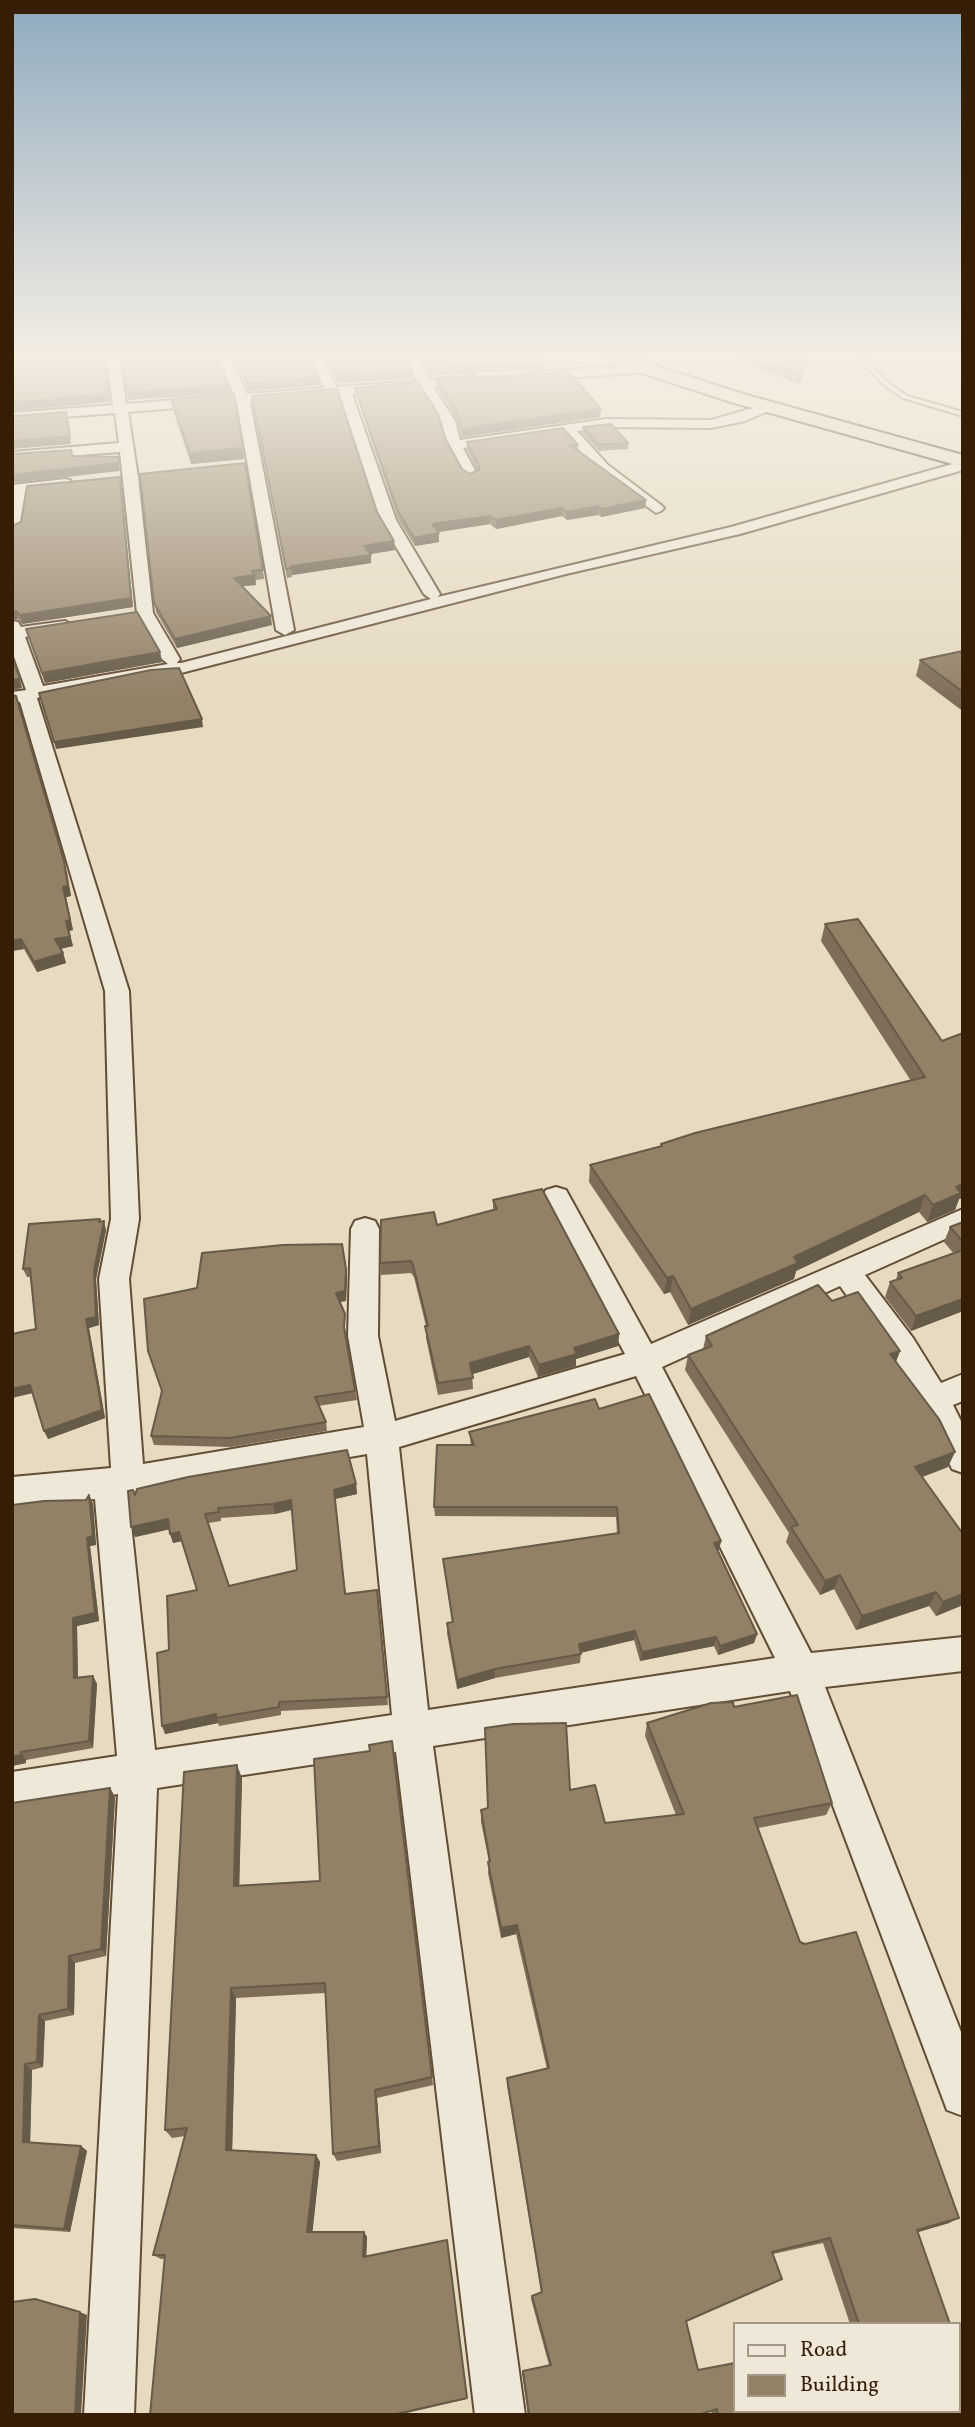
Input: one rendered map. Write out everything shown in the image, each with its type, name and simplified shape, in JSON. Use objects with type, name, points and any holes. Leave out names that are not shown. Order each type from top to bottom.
[{"type":"street","points":[[131,472],[139,614],[171,659]]},
{"type":"street","points":[[251,472],[285,630]]},
{"type":"street","points":[[369,472],[388,520],[432,594]]},
{"type":"street","points":[[469,472],[471,476]]},
{"type":"street","points":[[609,472],[656,508]]},
{"type":"street","points":[[152,670],[171,659],[553,562],[722,524],[908,472]]},
{"type":"street","points":[[25,695],[152,670],[181,668],[564,570],[701,540],[914,472]]},
{"type":"street","points":[[12,530],[16,488],[82,482]]},
{"type":"street","points":[[79,623],[13,631],[25,695],[110,961],[117,991],[125,1219],[114,1279],[119,1482],[138,1772],[109,2415]]},
{"type":"street","points":[[556,1196],[644,1361],[802,1672],[963,2094]]},
{"type":"street","points":[[12,1492],[119,1482],[382,1438],[644,1361],[963,1219]]},
{"type":"street","points":[[365,1230],[363,1336],[382,1438],[412,1731],[500,2415]]},
{"type":"street","points":[[845,1271],[902,1347],[934,1399],[963,1459]]},
{"type":"street","points":[[934,1399],[963,1387]]},
{"type":"street","points":[[12,1791],[802,1672],[963,1654]]},
{"type":"building","points":[[12,472],[36,472],[12,475]]},
{"type":"building","points":[[247,472],[263,570],[252,571],[255,575],[234,578],[271,616],[175,639],[154,603],[140,474]]},
{"type":"building","points":[[267,472],[364,472],[377,512],[394,541],[364,546],[371,555],[291,566],[286,569]]},
{"type":"building","points":[[384,472],[608,472],[646,500],[601,509],[599,506],[567,512],[562,508],[496,520],[490,516],[432,524],[439,533],[414,538],[398,511]]},
{"type":"building","points":[[120,477],[131,598],[20,615],[12,611],[12,526],[21,522],[27,486]]},
{"type":"building","points":[[137,612],[160,652],[42,673],[26,629]]},
{"type":"building","points":[[963,651],[963,692],[920,660]]},
{"type":"building","points":[[12,657],[20,679],[12,680]]},
{"type":"building","points":[[179,668],[202,719],[54,742],[39,693],[151,670]]},
{"type":"building","points":[[12,695],[16,696],[64,861],[68,886],[63,887],[70,920],[66,921],[70,937],[55,939],[63,953],[34,962],[21,939],[12,941]]},
{"type":"building","points":[[858,919],[942,1041],[963,1033],[963,1184],[956,1187],[961,1193],[933,1205],[925,1195],[794,1257],[798,1263],[691,1309],[673,1276],[667,1278],[590,1165],[662,1146],[661,1144],[695,1133],[925,1077],[825,924]]},
{"type":"building","points":[[542,1189],[619,1334],[574,1348],[577,1354],[539,1365],[529,1346],[470,1363],[473,1378],[438,1383],[413,1265],[411,1261],[380,1263],[381,1220],[434,1212],[437,1225],[497,1209],[493,1200]]},
{"type":"building","points":[[100,1219],[99,1222],[104,1221],[94,1271],[96,1317],[86,1319],[102,1410],[44,1431],[30,1385],[12,1389],[12,1334],[36,1329],[30,1268],[23,1269],[29,1224]]},
{"type":"building","points":[[963,1222],[963,1242],[950,1227]]},
{"type":"building","points":[[342,1244],[346,1269],[345,1291],[336,1293],[345,1314],[344,1327],[355,1391],[315,1397],[326,1422],[229,1438],[151,1436],[162,1391],[148,1351],[144,1299],[197,1288],[202,1253],[283,1245]]},
{"type":"building","points":[[963,1250],[963,1299],[916,1316],[890,1282],[902,1278],[898,1273]]},
{"type":"building","points":[[818,1285],[832,1301],[858,1292],[900,1351],[890,1354],[939,1419],[955,1452],[915,1467],[963,1534],[963,1594],[943,1602],[936,1592],[862,1616],[840,1575],[825,1581],[791,1527],[798,1525],[688,1355],[712,1346],[706,1336]]},
{"type":"building","points":[[649,1394],[721,1541],[714,1543],[757,1634],[720,1646],[716,1637],[642,1652],[635,1631],[579,1644],[581,1654],[495,1669],[457,1680],[447,1623],[453,1622],[443,1559],[619,1533],[617,1507],[434,1507],[437,1445],[474,1445],[469,1432],[595,1399],[599,1409]]},
{"type":"building","points":[[347,1450],[356,1484],[334,1490],[345,1594],[377,1590],[387,1697],[279,1702],[279,1707],[216,1718],[216,1714],[162,1726],[157,1653],[169,1650],[167,1596],[197,1590],[179,1532],[170,1534],[168,1519],[131,1527],[128,1491],[133,1490],[135,1495],[137,1489],[188,1477]],"holes":[[[291,1500],[297,1570],[229,1586],[205,1514],[219,1512],[218,1508]]]},
{"type":"building","points":[[89,1495],[93,1536],[87,1538],[95,1613],[73,1618],[74,1678],[93,1676],[89,1741],[21,1752],[21,1755],[12,1757],[12,1505],[86,1500]]},
{"type":"building","points":[[797,1695],[832,1803],[754,1818],[800,1942],[805,1944],[856,1932],[959,2218],[917,2230],[949,2322],[858,2322],[830,2238],[772,2252],[782,2279],[686,2321],[698,2370],[734,2363],[734,2413],[792,2413],[718,2415],[717,2409],[698,2415],[529,2415],[523,2371],[551,2365],[532,2296],[542,2292],[507,2078],[549,2068],[517,1925],[501,1928],[488,1862],[490,1861],[481,1810],[488,1808],[485,1728],[513,1724],[566,1723],[570,1790],[595,1785],[605,1823],[684,1814],[647,1723],[711,1703],[733,1702],[734,1707]]},
{"type":"building","points":[[392,1741],[432,2077],[375,2090],[379,2146],[333,2154],[325,1983],[231,1988],[226,2150],[316,2155],[307,2232],[364,2232],[363,2257],[447,2240],[467,2398],[392,2415],[150,2415],[165,2255],[153,2255],[187,2128],[165,2130],[184,1772],[237,1765],[234,1886],[320,1881],[314,1759],[370,1751],[369,1745]]},
{"type":"building","points":[[110,1788],[101,1949],[69,1956],[68,2009],[39,2015],[37,2062],[25,2064],[23,2142],[81,2146],[64,2229],[12,2225],[12,1803]]},
{"type":"building","points":[[35,2299],[80,2312],[75,2415],[12,2415],[12,2302]]}]
